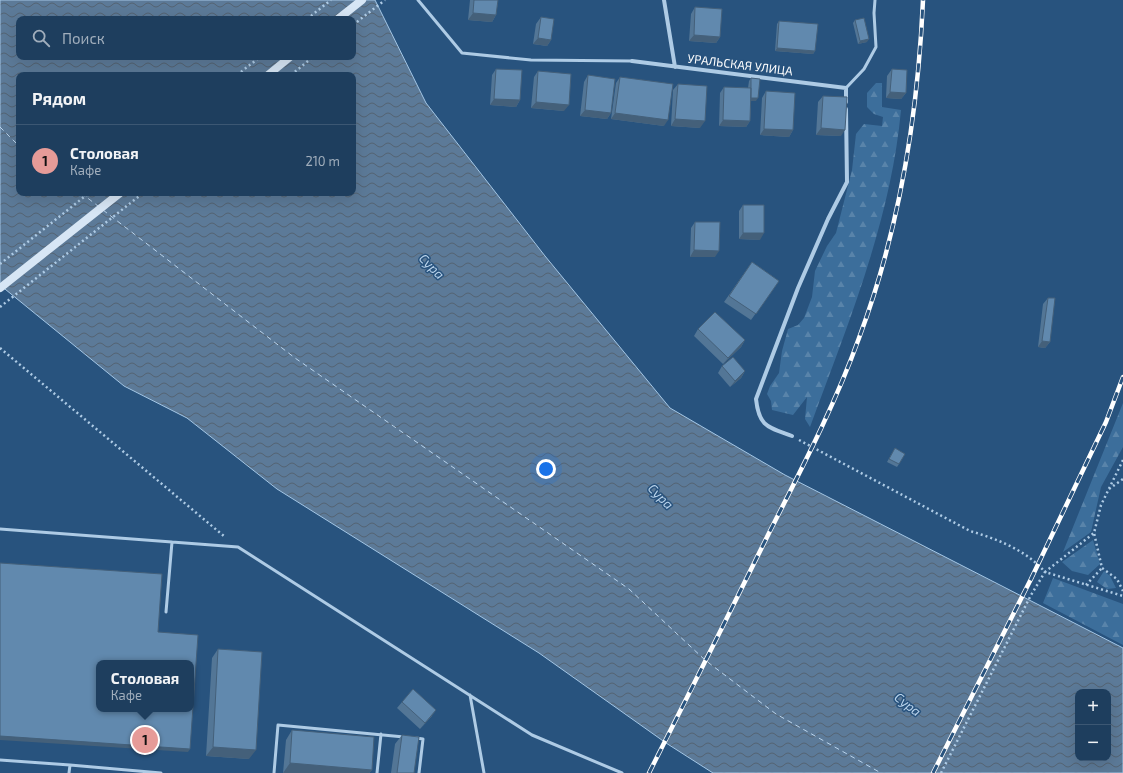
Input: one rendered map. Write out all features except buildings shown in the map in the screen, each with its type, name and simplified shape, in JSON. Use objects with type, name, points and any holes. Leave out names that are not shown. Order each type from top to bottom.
[{"type":"main road","points":[[342,16],[362,0]]},
{"type":"main road","points":[[272,72],[286,60]]},
{"type":"main road","points":[[0,288],[116,196]]},
{"type":"street","points":[[664,0],[675,67]]},
{"type":"street","name":"УРАЛЬСКАЯ УЛИЦА","points":[[632,61],[846,88]]},
{"type":"street","points":[[792,436],[767,427],[758,412],[756,399],[798,288],[828,219],[847,182],[846,88]]},
{"type":"lane","points":[[418,0],[462,53],[531,60],[632,61]]},
{"type":"lane","points":[[846,88],[864,69],[876,47],[874,13],[875,0]]},
{"type":"lane","points":[[0,529],[238,547],[532,735],[622,773]]},
{"type":"lane","points":[[166,612],[172,542]]},
{"type":"lane","points":[[470,695],[484,773]]},
{"type":"lane","points":[[274,773],[278,725],[423,739],[419,773]]},
{"type":"lane","points":[[378,773],[381,734]]},
{"type":"lane","points":[[0,760],[161,773]]},
{"type":"lane","points":[[69,773],[70,765]]},
{"type":"path","points":[[311,16],[331,0]]},
{"type":"path","points":[[356,23],[385,0]]},
{"type":"path","points":[[241,72],[256,60]]},
{"type":"path","points":[[295,72],[309,60]]},
{"type":"path","points":[[0,264],[85,196]]},
{"type":"path","points":[[0,306],[138,196]]},
{"type":"path","points":[[0,348],[238,547]]},
{"type":"path","points":[[792,436],[970,530],[994,538],[1034,560],[1045,572],[1123,596]]},
{"type":"path","points":[[1123,460],[1101,505],[1094,533],[1102,568],[1117,579],[1123,591]]},
{"type":"path","points":[[1109,489],[1123,479]]},
{"type":"path","points":[[941,773],[1031,595],[1045,572],[1094,533]]},
{"type":"path","points":[[1086,585],[1102,568]]},
{"type":"green space","points":[[876,83],[882,83],[882,107],[901,110],[896,151],[878,231],[866,271],[810,427],[805,419],[807,397],[793,415],[772,410],[771,401],[767,394],[770,386],[779,373],[782,351],[788,329],[798,325],[804,318],[812,297],[815,271],[827,246],[836,233],[852,170],[856,134],[864,124],[882,126],[883,117],[874,114],[867,107],[867,93]]},
{"type":"green space","points":[[1123,403],[1123,447],[1101,487],[1091,532],[1063,552]]},
{"type":"green space","points":[[1093,540],[1100,564],[1088,575],[1072,571],[1062,562]]},
{"type":"green space","points":[[1104,571],[1110,576],[1116,588],[1107,589],[1097,582]]},
{"type":"green space","points":[[1053,578],[1123,604],[1123,645],[1043,603]]},
{"type":"water","name":"Сура","points":[[0,0],[375,0],[426,103],[545,256],[670,408],[785,475],[1123,648],[1123,773],[713,773],[666,743],[539,653],[277,489],[187,418],[124,386],[0,285]]},
{"type":"ferry route","points":[[0,127],[16,143]]},
{"type":"ferry route","points":[[85,196],[98,206]]},
{"type":"ferry route","points":[[103,210],[295,358],[629,589],[705,660],[776,714],[881,773]]},
{"type":"railway","points":[[649,773],[818,436],[850,363],[859,338],[885,256],[896,214],[904,172],[917,86],[923,0]]},
{"type":"railway","points":[[933,773],[1031,579],[1106,422],[1123,377]]},
{"type":"place","name":"Столовая","points":[[145,740]]}]
